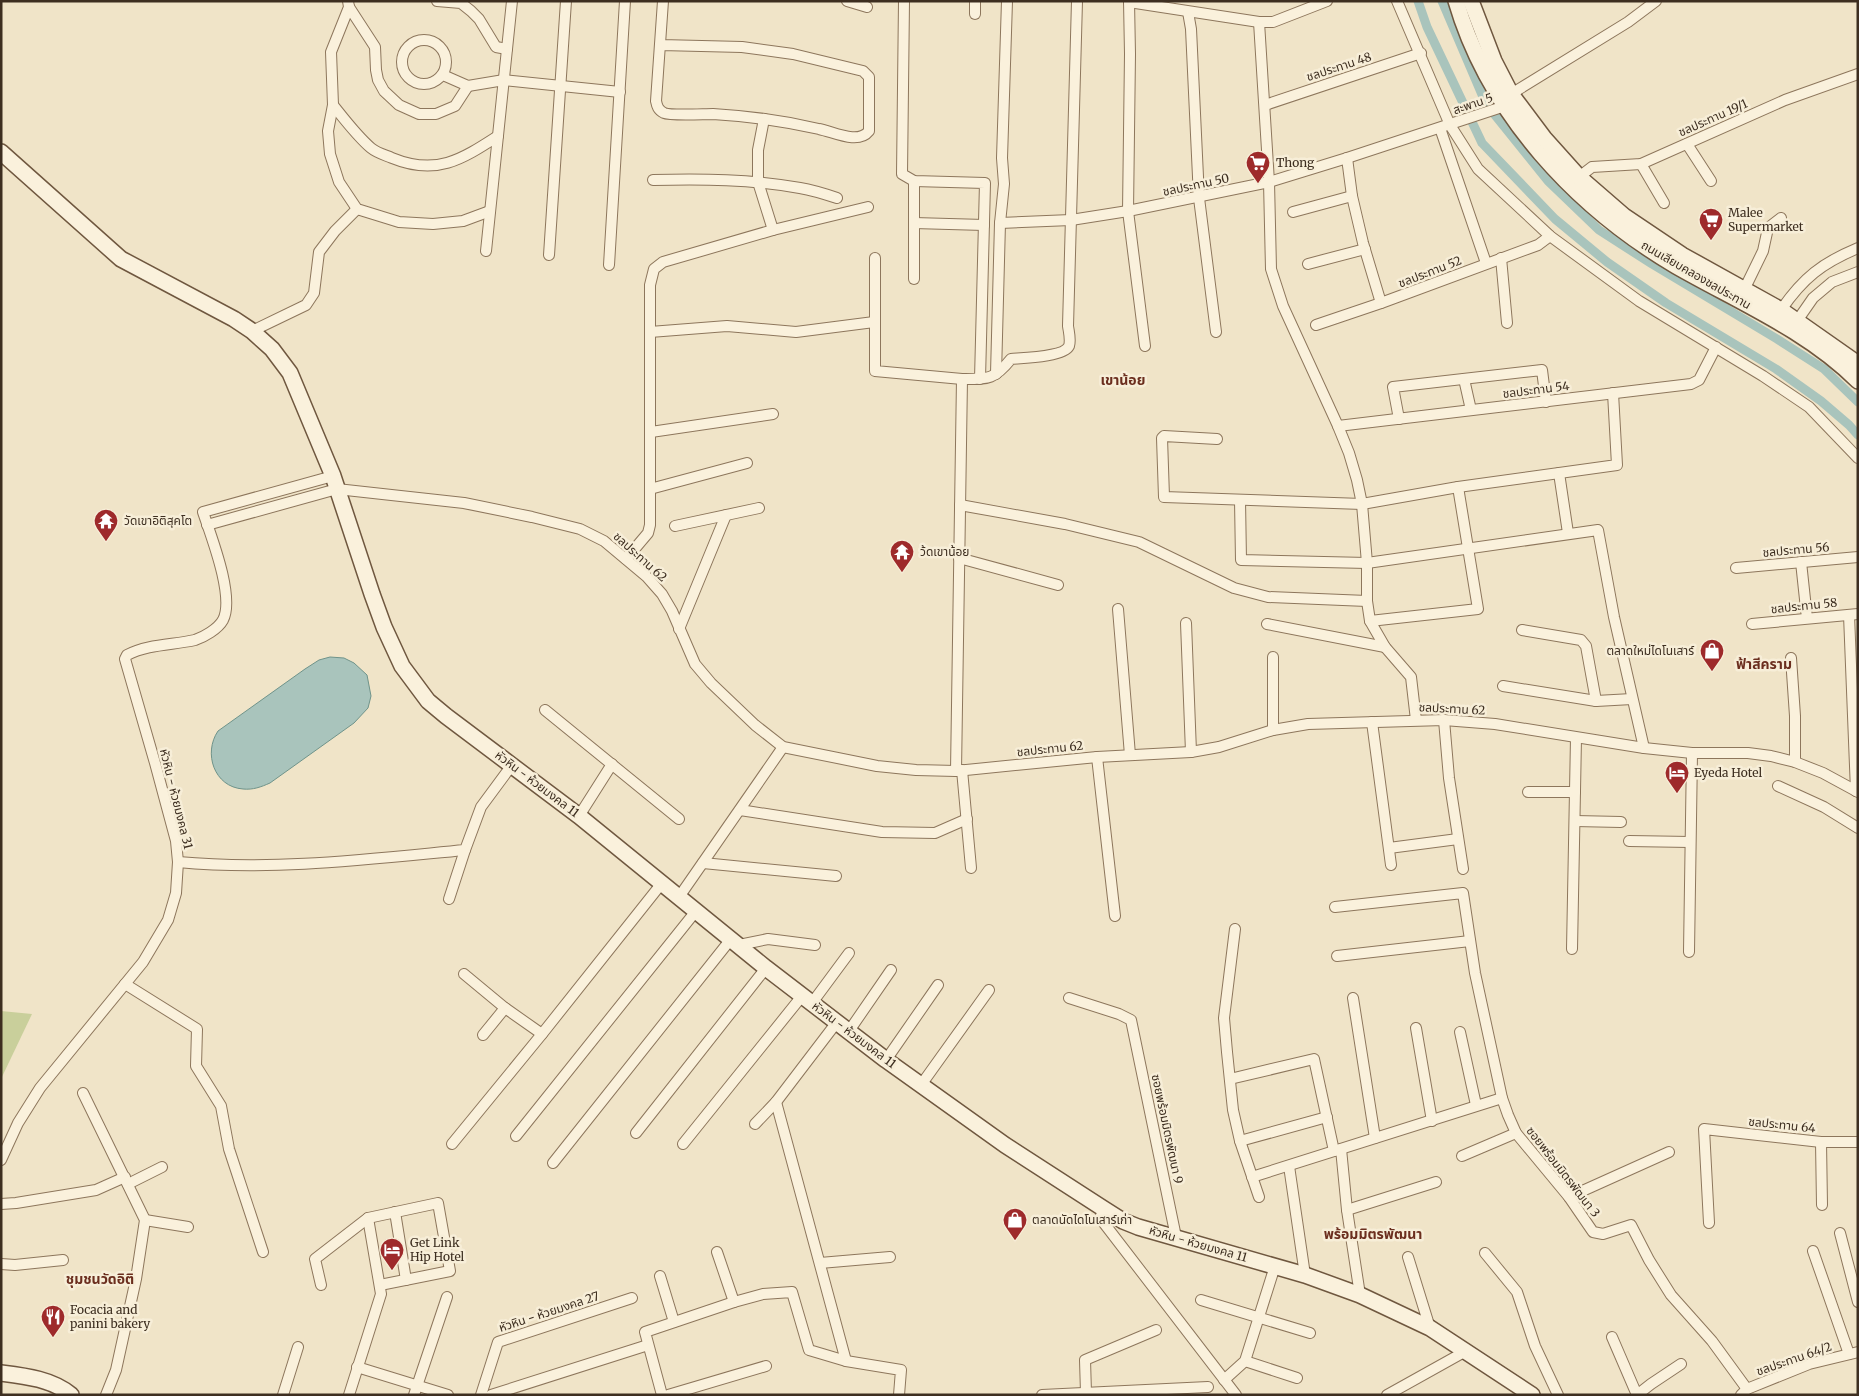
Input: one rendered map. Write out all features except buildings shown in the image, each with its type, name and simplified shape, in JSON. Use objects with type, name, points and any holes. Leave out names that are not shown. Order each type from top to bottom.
[{"type":"street","points":[[437,1],[461,4],[479,19],[496,47],[507,49]]},
{"type":"street","points":[[486,251],[512,1]]},
{"type":"street","points":[[549,255],[566,1]]},
{"type":"street","points":[[609,265],[625,1]]},
{"type":"street","points":[[661,45],[742,47],[785,53],[863,70],[870,77],[869,131],[862,137],[854,138],[819,129],[764,119],[713,114],[664,114],[658,108],[656,100],[664,1]]},
{"type":"street","points":[[847,1],[867,8]]},
{"type":"street","points":[[904,1],[902,174],[914,182],[985,183],[980,379]]},
{"type":"street","points":[[975,1],[975,14]]},
{"type":"street","points":[[996,374],[1000,223],[1004,184],[1002,158],[1007,1]]},
{"type":"street","points":[[875,258],[875,371],[962,379],[989,379],[1003,368],[1010,359],[1054,355],[1066,351],[1070,341],[1068,326],[1077,1]]},
{"type":"street","points":[[1145,346],[1128,211],[1129,2],[1259,22],[1272,22],[1310,4],[1328,1]]},
{"type":"street","points":[[1397,1],[1450,125],[1478,169],[1513,204],[1550,236],[1640,301],[1810,407],[1858,458]]},
{"type":"street","name":"ถนนเลียบคลองชลประทาน","points":[[1456,1],[1461,17],[1483,66],[1508,100],[1534,146],[1568,183],[1616,226],[1675,265],[1746,304],[1807,341],[1846,369],[1858,381]]},
{"type":"street","name":"ถนนเลียบคลองชลประทาน","points":[[1471,1],[1508,100],[1579,177],[1624,216],[1682,255],[1781,310],[1858,364]]},
{"type":"street","name":"สะพาน 5","points":[[1450,125],[1508,100],[1628,22],[1656,1]]},
{"type":"street","points":[[349,4],[375,47],[378,80],[384,91],[399,105],[419,114],[436,114],[455,106],[468,86]]},
{"type":"street","points":[[349,4],[331,52],[333,105],[328,131],[330,154],[339,182],[356,209],[399,222],[433,224],[463,221],[490,210]]},
{"type":"street","points":[[1188,12],[1191,29],[1199,198],[1216,332]]},
{"type":"street","points":[[1259,22],[1269,182],[1271,269],[1284,306],[1338,426],[1357,480],[1362,504],[1367,563],[1367,601],[1370,621],[1385,647],[1411,677],[1416,720]]},
{"type":"street","points":[[417,40],[438,44],[446,57],[446,68],[443,75],[429,84],[412,81],[403,70],[401,62],[405,49],[417,40]]},
{"type":"street","name":"ชลประทาน 48","points":[[1265,105],[1420,54]]},
{"type":"street","name":"ชลประทาน 19/1","points":[[1579,177],[1592,167],[1640,164],[1785,100],[1858,74]]},
{"type":"street","points":[[443,75],[468,86],[504,80],[620,92]]},
{"type":"street","points":[[333,105],[373,150],[408,164],[438,166],[468,156],[498,136]]},
{"type":"street","points":[[764,119],[758,150],[758,182],[773,230]]},
{"type":"street","name":"ชลประทาน 50","points":[[1000,223],[1071,220],[1199,198],[1269,182],[1450,125]]},
{"type":"street","points":[[1440,128],[1486,263]]},
{"type":"street","points":[[1687,144],[1711,181]]},
{"type":"street","name":"หัวหิน - ห้วยมงคล 11","points":[[1,152],[121,259],[234,319],[272,348],[290,373],[335,482],[375,603],[402,666],[428,701],[579,816],[766,968],[886,1060],[1005,1145],[1123,1221],[1305,1275],[1360,1295],[1430,1328],[1532,1395]]},
{"type":"street","points":[[1348,158],[1352,196],[1381,303]]},
{"type":"street","points":[[1640,164],[1664,203]]},
{"type":"street","points":[[654,180],[701,179],[758,182],[802,188],[837,198]]},
{"type":"street","points":[[914,182],[914,279]]},
{"type":"street","points":[[1293,212],[1352,196]]},
{"type":"street","points":[[626,559],[648,533],[650,525],[650,285],[654,268],[663,262],[773,230],[868,207]]},
{"type":"street","points":[[252,331],[306,305],[314,293],[319,252],[335,231],[356,209]]},
{"type":"street","points":[[1744,290],[1763,251],[1768,228],[1780,218]]},
{"type":"street","points":[[914,223],[984,225]]},
{"type":"street","name":"ชลประทาน 52","points":[[1316,325],[1538,245],[1550,236]]},
{"type":"street","points":[[1781,310],[1794,291],[1809,276],[1834,258],[1858,248]]},
{"type":"street","points":[[1308,264],[1365,249]]},
{"type":"street","points":[[1501,258],[1507,323]]},
{"type":"street","points":[[1797,321],[1813,298],[1832,282],[1858,272]]},
{"type":"street","points":[[650,332],[727,326],[796,332],[874,322]]},
{"type":"street","name":"ชลประทาน 54","points":[[1338,426],[1695,383],[1699,380],[1716,348]]},
{"type":"street","points":[[1399,419],[1393,387],[1542,370],[1546,402]]},
{"type":"street","points":[[962,379],[959,771],[967,819],[971,868]]},
{"type":"street","points":[[1464,379],[1471,410]]},
{"type":"street","points":[[1217,439],[1163,437],[1164,497],[1362,504],[1458,487],[1617,466],[1613,393]]},
{"type":"street","points":[[651,432],[773,414]]},
{"type":"street","points":[[650,489],[747,463]]},
{"type":"street","points":[[1559,473],[1568,534]]},
{"type":"street","name":"หัวหิน - ห้วยมงคล 31","points":[[1,1160],[18,1123],[40,1088],[143,962],[168,920],[176,893],[178,862],[176,841],[125,659],[127,655],[143,649],[197,639],[215,629],[223,620],[226,612],[225,581],[203,512],[335,482]]},
{"type":"street","name":"ชลประทาน 62","points":[[335,482],[464,503],[532,517],[580,529],[604,541],[647,578],[662,594],[695,664],[711,683],[755,725],[783,747],[877,766],[916,770],[959,771],[1130,754],[1191,752],[1219,747],[1272,730],[1308,724],[1444,720],[1495,724],[1644,748],[1692,753],[1748,753],[1771,756],[1795,762],[1823,773],[1857,792]]},
{"type":"street","points":[[1370,621],[1478,609],[1458,487]]},
{"type":"street","points":[[1240,500],[1241,560],[1367,563],[1598,530],[1632,699],[1644,748]]},
{"type":"street","points":[[960,505],[1066,524],[1139,542],[1234,588],[1268,597],[1367,601]]},
{"type":"street","points":[[675,526],[759,508]]},
{"type":"street","points":[[679,629],[726,515]]},
{"type":"street","name":"ชลประทาน 56","points":[[1736,568],[1858,557]]},
{"type":"street","points":[[960,558],[1058,585]]},
{"type":"street","points":[[1801,562],[1807,618]]},
{"type":"street","points":[[1118,609],[1130,754]]},
{"type":"street","points":[[1853,614],[1857,792]]},
{"type":"street","name":"ชลประทาน 58","points":[[1752,624],[1853,614]]},
{"type":"street","points":[[1186,622],[1191,752]]},
{"type":"street","points":[[1267,624],[1385,647]]},
{"type":"street","points":[[1522,630],[1580,640],[1586,646],[1596,701]]},
{"type":"street","points":[[1272,657],[1272,730]]},
{"type":"street","points":[[1791,658],[1795,762]]},
{"type":"street","points":[[1503,686],[1596,701],[1632,699]]},
{"type":"street","points":[[545,710],[679,819]]},
{"type":"street","points":[[1444,720],[1448,778],[1463,869]]},
{"type":"street","points":[[1372,722],[1391,865]]},
{"type":"street","points":[[1572,949],[1576,738]]},
{"type":"street","points":[[679,897],[783,747]]},
{"type":"street","points":[[1689,952],[1692,753]]},
{"type":"street","points":[[1097,757],[1115,916]]},
{"type":"street","points":[[579,816],[612,764]]},
{"type":"street","points":[[449,899],[481,807],[512,765]]},
{"type":"street","points":[[1778,786],[1824,806],[1858,828]]},
{"type":"street","points":[[1528,792],[1575,792]]},
{"type":"street","points":[[740,810],[882,832],[936,833],[967,819]]},
{"type":"street","points":[[1574,820],[1621,822]]},
{"type":"street","points":[[1389,848],[1458,839]]},
{"type":"street","points":[[1629,841],[1690,842]]},
{"type":"street","points":[[178,862],[222,866],[318,864],[465,850]]},
{"type":"street","points":[[703,863],[756,870],[836,876]]},
{"type":"street","points":[[452,1144],[662,883]]},
{"type":"street","name":"ซอยพร้อมมิตรพัฒนา 3","points":[[1335,907],[1463,893],[1475,973],[1502,1098],[1516,1133],[1569,1197],[1593,1232],[1603,1234],[1631,1225],[1672,1295],[1712,1341],[1744,1392]]},
{"type":"street","points":[[516,1136],[696,911]]},
{"type":"street","points":[[1235,929],[1224,1018],[1233,1110],[1240,1141],[1259,1197]]},
{"type":"street","points":[[553,1163],[735,942],[768,939],[815,945]]},
{"type":"street","points":[[1337,956],[1470,941]]},
{"type":"street","points":[[684,1144],[849,953]]},
{"type":"street","points":[[636,1132],[766,968]]},
{"type":"street","points":[[755,1124],[843,1027],[891,970]]},
{"type":"street","points":[[464,974],[504,1008],[542,1034]]},
{"type":"street","points":[[126,984],[197,1029],[196,1066],[221,1106],[229,1149],[263,1252]]},
{"type":"street","points":[[886,1060],[938,985]]},
{"type":"street","points":[[921,1085],[988,990]]},
{"type":"street","name":"ซอยพร้อมมิตรพัฒนา 9","points":[[1070,998],[1131,1020],[1176,1237]]},
{"type":"street","points":[[1353,998],[1375,1138]]},
{"type":"street","points":[[483,1035],[504,1008]]},
{"type":"street","points":[[1416,1028],[1432,1121]]},
{"type":"street","points":[[1460,1032],[1476,1105]]},
{"type":"street","points":[[1230,1079],[1314,1059],[1327,1117],[1337,1150],[1360,1295]]},
{"type":"street","points":[[83,1093],[145,1220],[136,1279],[116,1370],[106,1395]]},
{"type":"street","points":[[1252,1177],[1502,1098]]},
{"type":"street","points":[[776,1102],[846,1361]]},
{"type":"street","points":[[1240,1141],[1327,1117]]},
{"type":"street","name":"ชลประทาน 64","points":[[1709,1223],[1704,1129],[1821,1142],[1858,1142]]},
{"type":"street","points":[[1462,1156],[1516,1133]]},
{"type":"street","points":[[1821,1142],[1822,1205]]},
{"type":"street","points":[[1569,1197],[1669,1152]]},
{"type":"street","points":[[1289,1166],[1305,1275]]},
{"type":"street","points":[[1,1204],[96,1190],[162,1167]]},
{"type":"street","points":[[1347,1210],[1436,1182]]},
{"type":"street","points":[[321,1285],[315,1259],[368,1218],[438,1203],[450,1272],[406,1280],[381,1290]]},
{"type":"street","points":[[1104,1209],[1100,1218],[1236,1395]]},
{"type":"street","points":[[395,1212],[406,1280]]},
{"type":"street","points":[[349,1395],[381,1290],[368,1218]]},
{"type":"street","points":[[145,1220],[188,1227]]},
{"type":"street","points":[[1840,1233],[1858,1302]]},
{"type":"street","points":[[1813,1251],[1853,1353]]},
{"type":"street","points":[[717,1252],[734,1302]]},
{"type":"street","points":[[1485,1253],[1517,1292],[1535,1346],[1558,1395]]},
{"type":"street","points":[[820,1263],[890,1257]]},
{"type":"street","points":[[1408,1257],[1430,1328]]},
{"type":"street","points":[[1,1264],[15,1265],[63,1260]]},
{"type":"street","points":[[1224,1380],[1245,1362],[1275,1266]]},
{"type":"street","points":[[660,1276],[674,1322]]},
{"type":"street","points":[[662,1395],[645,1332],[763,1294],[792,1292],[809,1350],[846,1361],[901,1370],[899,1395]]},
{"type":"street","points":[[416,1390],[447,1297]]},
{"type":"street","name":"หัวหิน - ห้วยมงคล 27","points":[[481,1395],[498,1342],[632,1298]]},
{"type":"street","points":[[1201,1300],[1310,1333]]},
{"type":"street","points":[[1086,1393],[1085,1360],[1156,1330]]},
{"type":"street","points":[[1612,1337],[1637,1395],[1681,1364]]},
{"type":"street","points":[[491,1395],[648,1345]]},
{"type":"street","points":[[283,1395],[298,1347]]},
{"type":"street","points":[[1387,1395],[1466,1351]]},
{"type":"street","name":"ชลประทาน 64/2","points":[[1744,1392],[1809,1364],[1853,1353]]},
{"type":"street","points":[[1245,1362],[1297,1378]]},
{"type":"street","points":[[668,1395],[766,1366]]},
{"type":"street","points":[[357,1367],[416,1390],[448,1395]]},
{"type":"street","points":[[1,1373],[31,1377],[50,1383],[71,1395]]},
{"type":"street","points":[[1042,1395],[1208,1387]]},
{"type":"green space","points":[[1,1011],[32,1014],[1,1079]]},
{"type":"water","points":[[330,657],[344,658],[354,663],[367,675],[371,696],[368,708],[354,723],[270,783],[257,788],[243,789],[233,787],[218,776],[214,768],[212,749],[218,731],[305,669],[319,660]]},
{"type":"waterway","points":[[1418,1],[1427,27],[1482,143],[1555,219],[1607,262],[1666,303],[1776,369],[1821,401],[1858,435]]},
{"type":"waterway","points":[[1442,1],[1486,104],[1548,181],[1599,230],[1824,369],[1858,402]]},
{"type":"place","name":"Thong","points":[[1258,184]]},
{"type":"place","name":"Malee Supermarket","points":[[1711,241]]},
{"type":"place","name":"วัดเขาอิติสุคโต","points":[[106,542]]},
{"type":"place","name":"ว้ดเขาน้อย","points":[[902,573]]},
{"type":"place","name":"ตลาดใหม่ไดโนเสาร์","points":[[1712,672]]},
{"type":"place","name":"Eyeda Hotel","points":[[1677,794]]},
{"type":"place","name":"ตลาดนัดไดโนเสาร์เก่า","points":[[1015,1241]]},
{"type":"place","name":"Get Link Hip Hotel","points":[[392,1271]]},
{"type":"place","name":"Focacia and panini bakery","points":[[53,1338]]},
{"type":"district","name":"เขาน้อย","points":[[1123,380]]},
{"type":"district","name":"ฟ้าสีคราม","points":[[1764,664]]},
{"type":"district","name":"พร้อมมิตรพัฒนา","points":[[1373,1234]]},
{"type":"district","name":"ชุมชนวัดอิติ","points":[[100,1279]]}]
